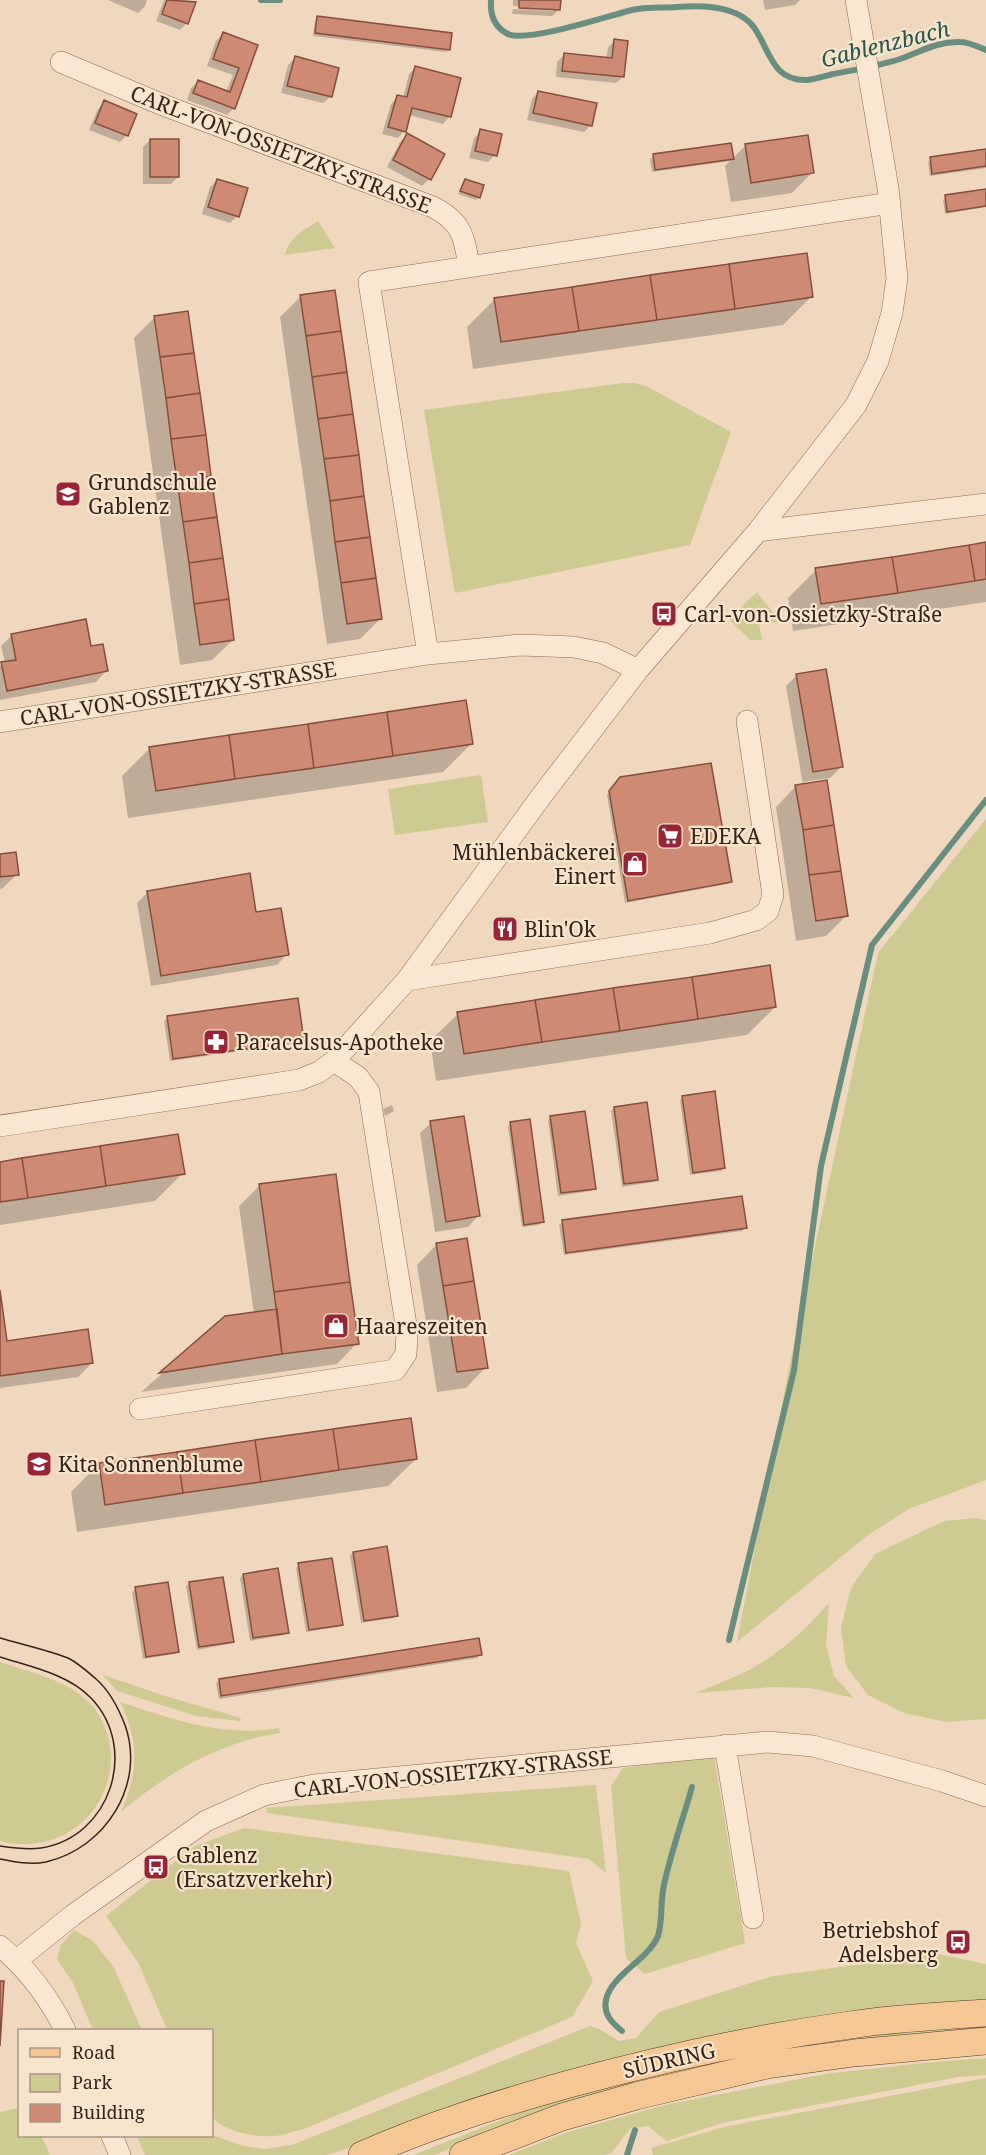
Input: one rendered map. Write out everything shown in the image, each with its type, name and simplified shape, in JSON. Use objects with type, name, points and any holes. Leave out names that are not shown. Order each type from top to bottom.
[{"type":"main road","name":"SÜDRING","points":[[362,2155],[467,2114],[632,2067],[759,2039],[852,2024],[986,2013]]},
{"type":"main road","name":"SÜDRING","points":[[464,2155],[562,2117],[636,2096],[767,2065],[865,2051],[986,2041]]},
{"type":"street","points":[[0,1126],[299,1080],[319,1072],[334,1061],[407,980],[543,794],[638,670],[758,531],[856,405],[878,362],[892,313],[897,278],[890,203],[856,0]]},
{"type":"street","name":"CARL-VON-OSSIETZKY-STRASSE","points":[[61,62],[174,109],[433,207],[445,213],[461,229],[469,266]]},
{"type":"street","points":[[428,654],[369,282],[890,203]]},
{"type":"street","points":[[758,531],[986,504]]},
{"type":"street","name":"CARL-VON-OSSIETZKY-STRASSE","points":[[0,722],[428,654],[520,645],[574,647],[603,653],[638,670]]},
{"type":"street","points":[[407,980],[710,933],[756,920],[768,911],[773,895],[747,721]]},
{"type":"street","points":[[140,1409],[395,1370],[406,1354],[407,1331],[369,1092],[358,1077],[334,1061]]},
{"type":"street","name":"CARL-VON-OSSIETZKY-STRASSE","points":[[17,1960],[73,1915],[206,1821],[264,1795],[314,1785],[768,1742],[813,1746],[942,1781],[986,1796]]},
{"type":"street","points":[[725,1745],[753,1918]]},
{"type":"street","points":[[0,1946],[17,1960],[56,2013],[64,2029]]},
{"type":"street","points":[[112,2137],[120,2155]]},
{"type":"green space","points":[[318,221],[335,248],[285,255],[293,239]]},
{"type":"green space","points":[[623,383],[646,386],[731,432],[690,545],[455,593],[424,410]]},
{"type":"green space","points":[[757,592],[780,622],[759,624],[762,640],[750,640],[729,619]]},
{"type":"green space","points":[[481,775],[488,822],[395,835],[388,789]]},
{"type":"green space","points":[[986,819],[986,1480],[909,1509],[868,1535],[737,1642],[791,1358],[878,953]]},
{"type":"green space","points":[[976,1518],[986,1520],[986,1719],[946,1722],[904,1713],[868,1695],[846,1666],[841,1627],[851,1588],[875,1554],[944,1521]]},
{"type":"green space","points":[[829,1603],[826,1644],[834,1676],[854,1698],[810,1688],[772,1687],[696,1693],[755,1667],[779,1651]]},
{"type":"green space","points":[[0,1662],[63,1684],[85,1698],[104,1724],[109,1742],[111,1754],[109,1776],[103,1795],[92,1812],[78,1826],[42,1843],[21,1844],[0,1841]]},
{"type":"green space","points":[[103,1675],[241,1718],[240,1721],[196,1716],[117,1691]]},
{"type":"green space","points":[[120,1702],[159,1715],[218,1729],[238,1731],[279,1728],[280,1733],[236,1744],[195,1761],[157,1784],[121,1812],[131,1783],[134,1757],[131,1730]]},
{"type":"green space","points":[[714,1756],[745,1943],[645,1974],[626,1958],[611,1786],[623,1768]]},
{"type":"green space","points":[[596,1785],[606,1873],[589,1859],[267,1813],[266,1808]]},
{"type":"green space","points":[[244,1828],[569,1871],[581,1924],[576,1943],[593,1981],[572,2017],[304,2129],[265,2136],[230,2129],[213,2117],[213,2029],[167,2029],[139,1964],[106,1916],[193,1847]]},
{"type":"green space","points":[[74,1930],[93,1941],[113,1966],[142,2029],[93,2029],[73,1983],[57,1959],[61,1945]]},
{"type":"green space","points":[[938,1954],[986,1964],[986,2002],[404,2125],[327,2155],[145,2155],[137,2137],[213,2135],[243,2146],[265,2149],[292,2145],[590,2026],[619,2041],[636,2038],[659,2012],[773,1976]]},
{"type":"green space","points":[[986,2023],[986,2030],[507,2126],[434,2155],[413,2155],[532,2108],[649,2073],[844,2037]]},
{"type":"green space","points":[[986,2058],[986,2075],[958,2077],[722,2123],[667,2141],[648,2126],[631,2128],[611,2153],[604,2155],[509,2155],[568,2132],[665,2105],[825,2074]]},
{"type":"green space","points":[[986,2078],[986,2155],[653,2155],[651,2148],[728,2126]]},
{"type":"green space","points":[[18,2108],[18,2137],[41,2137],[50,2155],[0,2155],[0,2112]]},
{"type":"building","points":[[167,0],[196,2],[188,24],[162,14]]},
{"type":"building","points":[[519,0],[561,0],[560,10],[519,8]]},
{"type":"building","points":[[317,16],[452,33],[450,50],[315,33]]},
{"type":"building","points":[[223,32],[258,45],[235,109],[193,93],[198,80],[230,92],[239,68],[213,59]]},
{"type":"building","points":[[614,39],[628,41],[624,77],[562,71],[564,53],[612,58]]},
{"type":"building","points":[[295,56],[339,68],[332,97],[287,86]]},
{"type":"building","points":[[415,66],[461,78],[451,117],[412,108],[406,132],[388,127],[397,95],[407,97]]},
{"type":"building","points":[[538,91],[597,103],[592,126],[533,113]]},
{"type":"building","points":[[104,100],[137,114],[128,136],[95,123]]},
{"type":"building","points":[[480,129],[502,134],[497,156],[475,151]]},
{"type":"building","points":[[407,133],[445,154],[431,180],[393,160]]},
{"type":"building","points":[[808,135],[814,173],[751,183],[745,144]]},
{"type":"building","points":[[150,139],[179,139],[179,177],[150,177]]},
{"type":"building","points":[[731,143],[734,159],[655,170],[653,154]]},
{"type":"building","points":[[986,149],[986,166],[932,174],[930,157]]},
{"type":"building","points":[[217,179],[248,188],[239,217],[208,207]]},
{"type":"building","points":[[465,179],[484,185],[480,198],[460,191]]},
{"type":"building","points":[[986,189],[986,206],[947,212],[945,195]]},
{"type":"building","points":[[807,253],[813,297],[735,309],[729,264]]},
{"type":"building","points":[[729,264],[735,309],[657,320],[650,275]]},
{"type":"building","points":[[650,275],[657,320],[579,331],[572,287]]},
{"type":"building","points":[[572,287],[579,331],[501,342],[494,298]]},
{"type":"building","points":[[335,290],[341,331],[306,336],[300,295]]},
{"type":"building","points":[[188,311],[194,353],[160,357],[154,316]]},
{"type":"building","points":[[341,331],[347,372],[312,377],[306,336]]},
{"type":"building","points":[[194,353],[200,393],[166,398],[160,357]]},
{"type":"building","points":[[347,372],[353,414],[318,419],[312,377]]},
{"type":"building","points":[[200,393],[206,435],[171,439],[166,398]]},
{"type":"building","points":[[353,414],[359,455],[324,459],[318,419]]},
{"type":"building","points":[[206,435],[211,476],[177,481],[171,439]]},
{"type":"building","points":[[359,455],[364,496],[330,501],[324,459]]},
{"type":"building","points":[[211,476],[217,517],[183,522],[177,481]]},
{"type":"building","points":[[364,496],[370,537],[335,542],[330,501]]},
{"type":"building","points":[[217,517],[223,558],[189,563],[183,522]]},
{"type":"building","points":[[370,537],[376,578],[341,583],[335,542]]},
{"type":"building","points":[[986,542],[986,579],[975,581],[969,545]]},
{"type":"building","points":[[969,545],[975,581],[898,593],[892,557]]},
{"type":"building","points":[[892,557],[898,593],[821,604],[815,568]]},
{"type":"building","points":[[223,558],[229,599],[194,604],[189,563]]},
{"type":"building","points":[[376,578],[382,619],[347,624],[341,583]]},
{"type":"building","points":[[229,599],[234,640],[200,645],[194,604]]},
{"type":"building","points":[[86,619],[91,646],[103,644],[108,671],[7,691],[1,662],[16,660],[11,634]]},
{"type":"building","points":[[826,669],[843,767],[813,772],[796,674]]},
{"type":"building","points":[[466,700],[473,744],[393,756],[387,712]]},
{"type":"building","points":[[387,712],[393,756],[314,768],[308,724]]},
{"type":"building","points":[[308,724],[314,768],[235,779],[229,735]]},
{"type":"building","points":[[229,735],[235,779],[156,791],[149,747]]},
{"type":"building","name":"EDEKA","points":[[711,763],[732,882],[628,901],[609,791],[620,777]]},
{"type":"building","points":[[827,780],[834,825],[803,830],[795,785]]},
{"type":"building","points":[[834,825],[841,871],[809,875],[803,830]]},
{"type":"building","points":[[16,852],[19,875],[0,877],[0,854]]},
{"type":"building","points":[[841,871],[848,916],[816,921],[809,875]]},
{"type":"building","points":[[250,873],[256,912],[281,908],[289,955],[161,976],[147,891]]},
{"type":"building","points":[[770,965],[776,1007],[698,1019],[692,977]]},
{"type":"building","points":[[692,977],[698,1019],[620,1031],[613,988]]},
{"type":"building","points":[[613,988],[620,1031],[542,1042],[535,1000]]},
{"type":"building","points":[[298,998],[304,1041],[173,1059],[167,1016]]},
{"type":"building","points":[[535,1000],[542,1042],[464,1054],[457,1012]]},
{"type":"building","points":[[715,1091],[725,1168],[693,1173],[682,1096]]},
{"type":"building","points":[[647,1102],[658,1180],[624,1184],[614,1107]]},
{"type":"building","points":[[585,1111],[596,1189],[561,1193],[550,1116]]},
{"type":"building","points":[[464,1116],[480,1216],[446,1222],[430,1121]]},
{"type":"building","points":[[530,1119],[544,1222],[524,1225],[510,1122]]},
{"type":"building","points":[[178,1134],[185,1174],[106,1186],[100,1146]]},
{"type":"building","points":[[100,1146],[106,1186],[28,1198],[22,1158]]},
{"type":"building","points":[[22,1158],[28,1198],[0,1202],[0,1162]]},
{"type":"building","points":[[336,1174],[350,1282],[274,1292],[259,1184]]},
{"type":"building","points":[[742,1196],[747,1228],[566,1253],[562,1220]]},
{"type":"building","points":[[467,1238],[474,1281],[443,1286],[436,1243]]},
{"type":"building","points":[[474,1281],[481,1324],[450,1329],[443,1286]]},
{"type":"building","points":[[350,1282],[359,1344],[282,1354],[274,1292]]},
{"type":"building","points":[[0,1290],[7,1341],[88,1329],[93,1363],[0,1376]]},
{"type":"building","points":[[277,1309],[282,1354],[159,1373],[225,1316]]},
{"type":"building","points":[[481,1324],[488,1368],[457,1372],[450,1329]]},
{"type":"building","points":[[411,1418],[417,1459],[339,1470],[333,1429]]},
{"type":"building","points":[[333,1429],[339,1470],[261,1482],[255,1440]]},
{"type":"building","points":[[255,1440],[261,1482],[183,1493],[177,1452]]},
{"type":"building","points":[[177,1452],[183,1493],[105,1505],[99,1463]]},
{"type":"building","points":[[387,1546],[398,1616],[364,1621],[353,1552]]},
{"type":"building","points":[[332,1558],[343,1625],[309,1630],[298,1563]]},
{"type":"building","points":[[278,1568],[289,1633],[253,1638],[243,1574]]},
{"type":"building","points":[[223,1577],[234,1642],[199,1647],[189,1582]]},
{"type":"building","points":[[168,1582],[179,1652],[146,1657],[135,1587]]},
{"type":"building","points":[[479,1638],[482,1655],[221,1696],[219,1679]]},
{"type":"building","points":[[0,1981],[4,1981],[0,2046]]},
{"type":"waterway","name":"Gablenzbach","points":[[261,0],[280,0]]},
{"type":"waterway","name":"Gablenzbach","points":[[491,0],[492,15],[496,24],[508,34],[518,36],[568,28],[637,9],[697,6],[728,10],[746,19],[753,26],[773,62],[786,75],[795,79],[810,80],[875,66],[944,43],[963,42],[986,50]]},
{"type":"waterway","points":[[729,1640],[794,1370],[821,1166],[872,945],[986,800]]},
{"type":"waterway","points":[[622,2031],[607,2014],[606,2000],[615,1983],[646,1953],[658,1936],[664,1885],[692,1787]]},
{"type":"waterway","points":[[627,2155],[635,2130]]},
{"type":"tram line","points":[[0,1638],[63,1656],[87,1671],[113,1700],[125,1725],[130,1747],[130,1769],[125,1791],[116,1810],[103,1828],[87,1843],[67,1855],[46,1862],[29,1863],[0,1859]]},
{"type":"tram line","points":[[0,1657],[60,1677],[91,1698],[106,1718],[113,1741],[115,1765],[110,1788],[100,1809],[85,1827],[65,1840],[41,1848],[0,1846]]},
{"type":"place","name":"Grundschule Gablenz","points":[[68,494]]},
{"type":"place","name":"Carl-von-Ossietzky-Straße","points":[[664,614]]},
{"type":"place","name":"EDEKA","points":[[670,836]]},
{"type":"place","name":"Mühlenbäckerei Einert","points":[[635,864]]},
{"type":"place","name":"Blin'Ok","points":[[505,929]]},
{"type":"place","name":"Paracelsus-Apotheke","points":[[216,1042]]},
{"type":"place","name":"Haareszeiten","points":[[336,1326]]},
{"type":"place","name":"Kita Sonnenblume","points":[[39,1464]]},
{"type":"place","name":"Gablenz (Ersatzverkehr)","points":[[156,1867]]},
{"type":"place","name":"Betriebshof Adelsberg","points":[[958,1942]]}]
